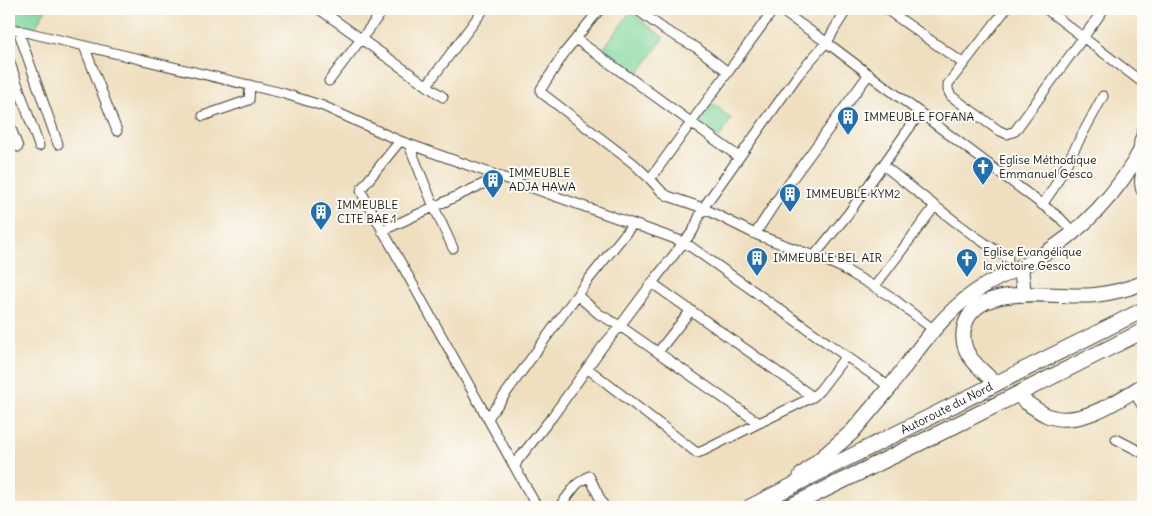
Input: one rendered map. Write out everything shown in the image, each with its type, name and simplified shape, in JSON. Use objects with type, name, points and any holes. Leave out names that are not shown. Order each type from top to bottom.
[{"type":"highway","name":"Autoroute du Nord","points":[[750,507],[1143,310]]},
{"type":"highway","name":"Autoroute du Nord","points":[[788,507],[953,427],[1143,331]]},
{"type":"highway","points":[[769,498],[789,486],[852,432],[890,387]]},
{"type":"main road","points":[[1143,146],[1140,165],[1143,189]]},
{"type":"main road","points":[[890,387],[912,356],[953,311],[976,291],[999,277],[1036,259],[1073,232],[1140,165]]},
{"type":"main road","points":[[1021,266],[1024,295]]},
{"type":"main road","points":[[989,377],[974,364],[965,350],[962,337],[965,321],[970,312],[977,306],[998,298],[1024,295],[1093,295],[1143,283]]},
{"type":"main road","points":[[1023,400],[1047,415],[1056,418],[1071,418],[1094,412],[1138,388]]},
{"type":"street","points":[[319,9],[444,97]]},
{"type":"street","points":[[329,81],[384,9]]},
{"type":"street","points":[[427,85],[484,9]]},
{"type":"street","points":[[600,9],[559,60],[541,89],[543,94],[633,163],[668,196],[703,208],[755,234],[842,268],[875,286],[908,308],[934,330]]},
{"type":"street","points":[[636,9],[665,30],[697,48],[728,72]]},
{"type":"street","points":[[650,179],[774,9]]},
{"type":"street","points":[[779,9],[826,42],[1060,218],[1073,232]]},
{"type":"street","points":[[515,466],[603,346],[692,231],[703,208],[798,75],[829,39],[847,9]]},
{"type":"street","points":[[886,9],[964,64]]},
{"type":"street","points":[[1006,9],[948,84],[951,96],[1006,134],[1015,131],[1104,9]]},
{"type":"street","points":[[1046,9],[1143,83]]},
{"type":"street","points":[[13,29],[250,85],[323,106],[405,143],[684,242],[890,387]]},
{"type":"street","points":[[13,29],[58,144]]},
{"type":"street","points":[[576,38],[739,157]]},
{"type":"street","points":[[84,46],[117,131]]},
{"type":"street","points":[[9,60],[40,146]]},
{"type":"street","points":[[755,234],[868,74]]},
{"type":"street","points":[[203,116],[248,100],[250,85]]},
{"type":"street","points":[[1042,205],[1053,190],[1103,96]]},
{"type":"street","points":[[814,256],[848,214],[920,114]]},
{"type":"street","points":[[9,123],[18,147]]},
{"type":"street","points":[[1140,165],[1139,141],[1143,129]]},
{"type":"street","points":[[405,143],[453,248]]},
{"type":"street","points":[[405,143],[362,188],[362,195],[537,507]]},
{"type":"street","points":[[883,165],[982,242],[1008,258]]},
{"type":"street","points":[[382,231],[498,177]]},
{"type":"street","points":[[875,286],[935,206]]},
{"type":"street","points":[[488,418],[586,284],[633,224]]},
{"type":"street","points":[[652,283],[813,397]]},
{"type":"street","points":[[578,296],[600,314],[658,352],[758,423]]},
{"type":"street","points":[[658,352],[691,310]]},
{"type":"street","points":[[587,368],[697,453],[813,397],[825,385],[846,356]]},
{"type":"street","points":[[1138,388],[1143,407]]},
{"type":"street","points":[[1116,439],[1143,452]]},
{"type":"street","points":[[559,507],[577,484],[589,476],[604,507]]},
{"type":"green space","points":[[13,9],[46,9],[35,28],[18,24]]},
{"type":"green space","points":[[630,12],[664,38],[638,74],[604,48]]},
{"type":"green space","points":[[714,104],[731,119],[719,138],[699,123]]},
{"type":"place","name":"IMMEUBLE FOFANA","points":[[848,136]]},
{"type":"place","name":"Eglise Méthodique Emmanuel Gesco","points":[[983,186]]},
{"type":"place","name":"IMMEUBLE ADJA HAWA","points":[[493,199]]},
{"type":"place","name":"IMMEUBLE KYM2","points":[[790,213]]},
{"type":"place","name":"IMMEUBLE CITE BAE 1","points":[[321,231]]},
{"type":"place","name":"IMMEUBLE BEL AIR","points":[[757,277]]},
{"type":"place","name":"Eglise Evangélique la victoire Gesco","points":[[967,278]]}]
